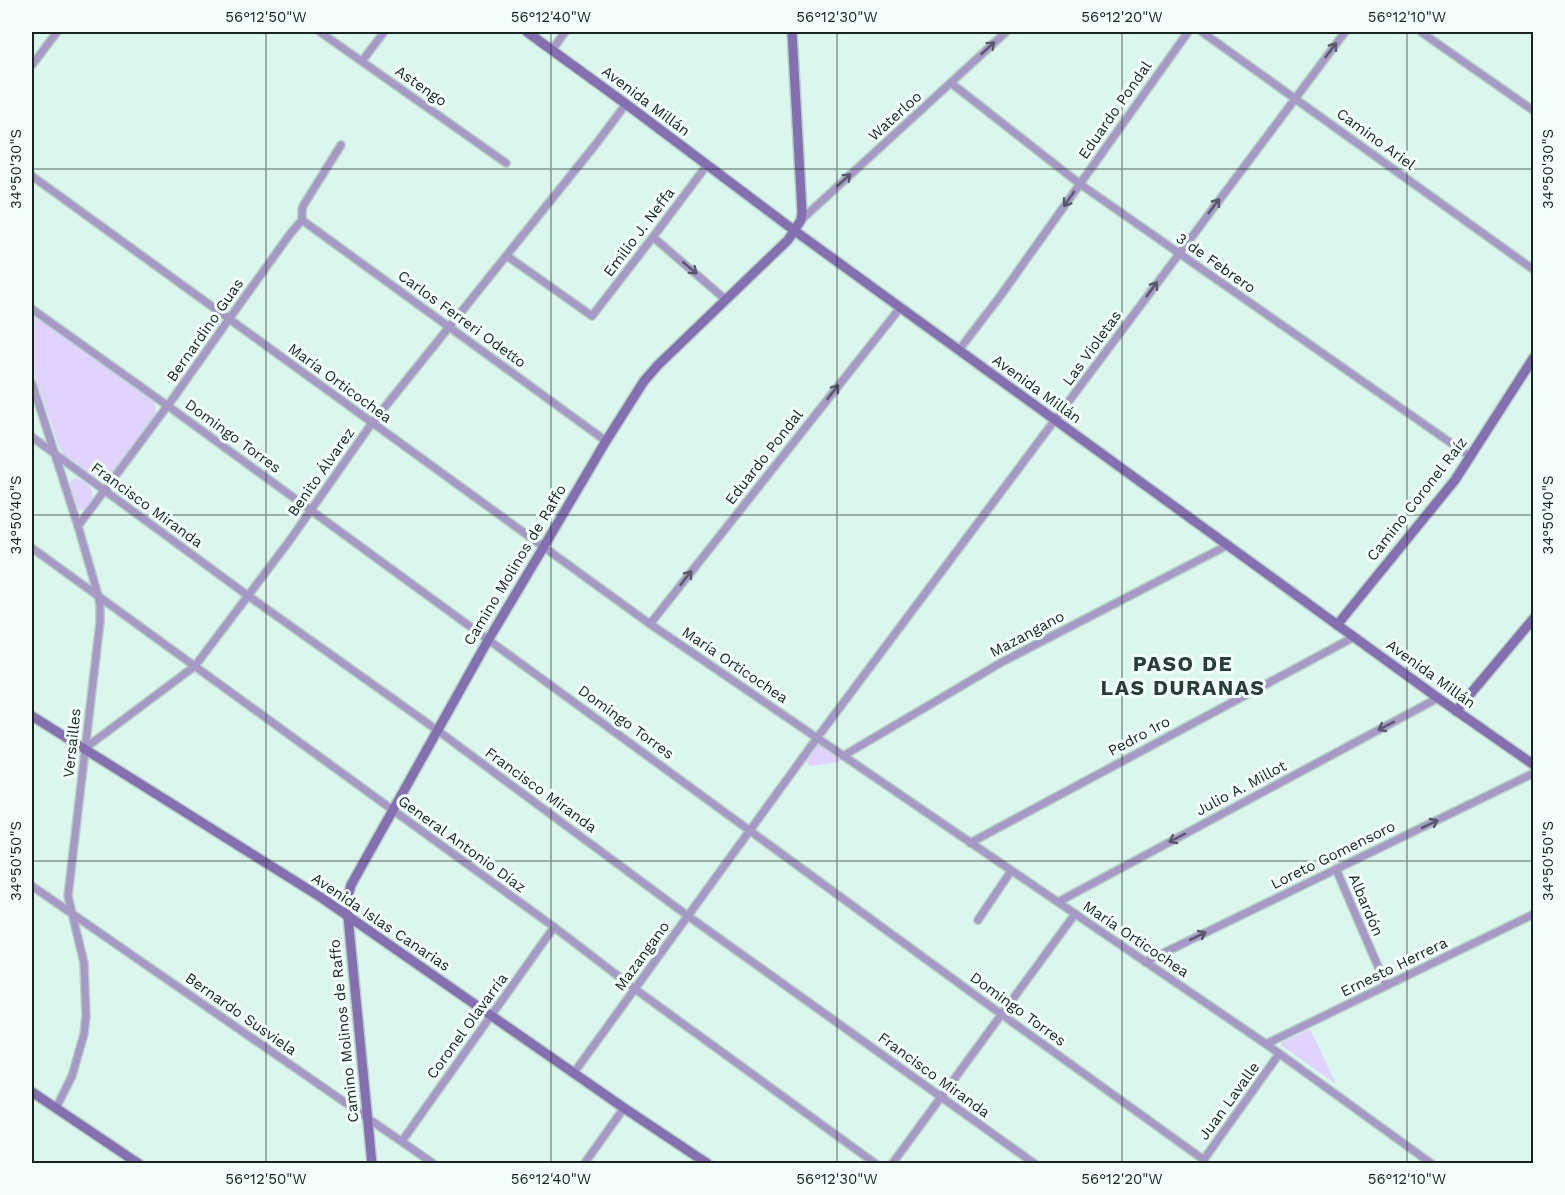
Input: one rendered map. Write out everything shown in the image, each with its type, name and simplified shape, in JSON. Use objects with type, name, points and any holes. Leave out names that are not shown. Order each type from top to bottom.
[{"type":"street","points":[[32,65],[57,32]]},
{"type":"street","name":"Astengo","points":[[320,32],[506,163]]},
{"type":"street","points":[[362,61],[384,32]]},
{"type":"street","name":"Avenida Millán","points":[[527,32],[900,308],[1533,765]]},
{"type":"street","points":[[552,50],[565,32]]},
{"type":"street","name":"Camino Molinos de Raffo","points":[[372,1164],[348,917],[348,897],[351,885],[489,639],[644,381],[769,259],[795,231],[801,220],[792,32]]},
{"type":"street","name":"Waterloo","points":[[801,220],[1006,32]]},
{"type":"street","name":"Eduardo Pondal","points":[[959,350],[1001,295],[1188,32]]},
{"type":"street","name":"Camino Ariel","points":[[1202,32],[1533,270]]},
{"type":"street","name":"Las Violetas","points":[[817,738],[1345,32]]},
{"type":"street","points":[[1421,32],[1533,111]]},
{"type":"street","name":"3 de Febrero","points":[[951,83],[1080,184],[1471,458]]},
{"type":"street","name":"Benito Álvarez","points":[[84,749],[195,666],[290,540],[372,423],[626,104]]},
{"type":"street","name":"Bernardino Guas","points":[[78,526],[302,220],[303,206],[341,145]]},
{"type":"street","name":"Emilio J. Neffa","points":[[507,256],[592,316],[707,165]]},
{"type":"street","name":"María Orticochea","points":[[32,176],[650,624],[1266,1044],[1432,1164]]},
{"type":"street","name":"Carlos Ferreri Odetto","points":[[302,220],[606,441]]},
{"type":"street","points":[[653,237],[726,300]]},
{"type":"street","name":"Eduardo Pondal","points":[[650,624],[900,308]]},
{"type":"street","name":"Domingo Torres","points":[[32,309],[311,509],[1202,1162]]},
{"type":"street","name":"Camino Coronel Raíz","points":[[1337,625],[1455,480],[1533,357]]},
{"type":"street","name":"Versailles","points":[[32,382],[78,526],[100,605],[100,622],[68,896],[84,963],[86,1016],[84,1034],[72,1076],[56,1108]]},
{"type":"street","name":"Francisco Miranda","points":[[32,437],[437,730],[688,916],[1035,1164]]},
{"type":"street","name":"Mazangano","points":[[843,756],[1002,662],[1228,545]]},
{"type":"street","name":"General Antonio Díaz","points":[[32,549],[554,927],[635,989],[876,1164]]},
{"type":"street","points":[[1456,711],[1533,618]]},
{"type":"street","name":"Pedro 1ro","points":[[970,843],[1354,637]]},
{"type":"street","name":"Julio A. Millot","points":[[1058,902],[1438,698]]},
{"type":"street","name":"Avenida Islas Canarias","points":[[32,716],[322,898],[573,1074],[708,1164]]},
{"type":"street","name":"Mazangano","points":[[573,1074],[817,738]]},
{"type":"street","name":"Loreto Gomensoro","points":[[1145,962],[1533,773]]},
{"type":"street","name":"Albardón","points":[[1336,869],[1386,986]]},
{"type":"street","points":[[978,920],[1011,871]]},
{"type":"street","name":"Bernardo Susviela","points":[[32,886],[434,1164]]},
{"type":"street","points":[[892,1164],[1075,914]]},
{"type":"street","name":"Ernesto Herrera","points":[[1266,1044],[1533,914]]},
{"type":"street","name":"Coronel Olavarría","points":[[402,1141],[554,927]]},
{"type":"street","name":"Juan Lavalle","points":[[1202,1162],[1279,1054]]},
{"type":"street","points":[[32,1092],[139,1164]]},
{"type":"street","points":[[584,1164],[624,1108]]},
{"type":"shaded area","points":[[32,312],[154,402],[155,415],[109,477],[103,480],[94,479],[67,459],[59,447],[32,367]]},
{"type":"shaded area","points":[[75,478],[86,483],[92,491],[91,500],[84,510],[78,509],[70,484]]},
{"type":"shaded area","points":[[818,745],[822,745],[842,759],[839,762],[810,766],[805,760]]},
{"type":"shaded area","points":[[1310,1029],[1336,1084],[1281,1045],[1282,1042]]},
{"type":"district","name":"PASO DE LAS DURANAS","points":[[1183,675]]}]
